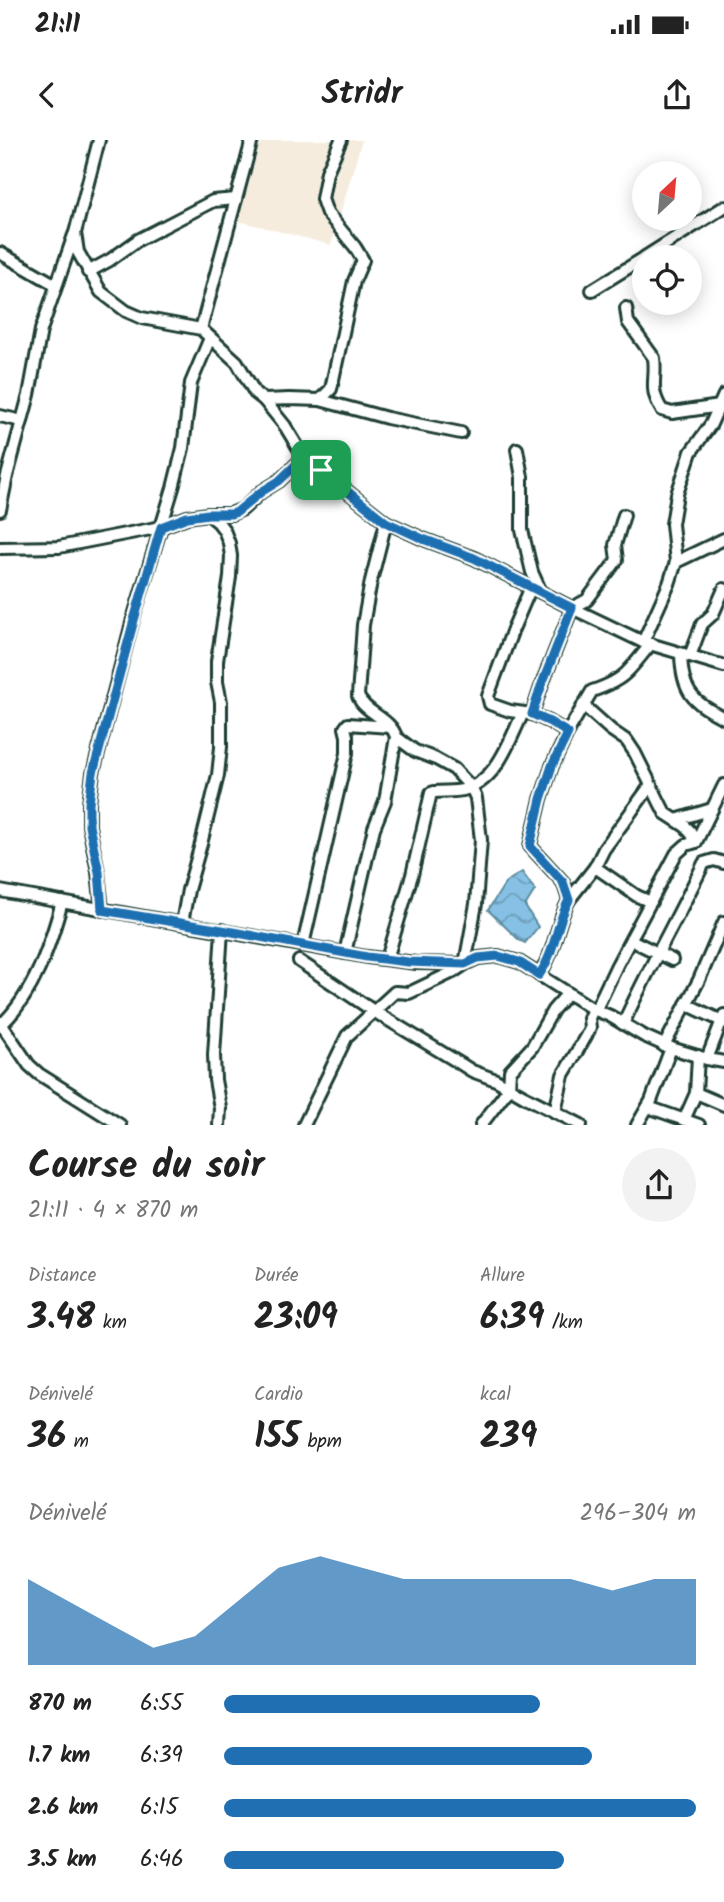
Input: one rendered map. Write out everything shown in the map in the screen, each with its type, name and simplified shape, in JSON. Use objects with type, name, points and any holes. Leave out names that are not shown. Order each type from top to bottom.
[{"type":"street","points":[[0,510],[29,396],[41,330],[75,233],[99,140]]},
{"type":"street","points":[[201,329],[252,140]]},
{"type":"street","points":[[320,400],[331,389],[354,281],[363,260],[327,213],[322,199],[327,172],[341,140]]},
{"type":"street","points":[[88,272],[138,240],[213,201],[236,199]]},
{"type":"street","points":[[664,245],[724,207]]},
{"type":"street","points":[[75,233],[78,252],[101,292],[125,311],[142,318],[201,329],[237,362],[255,393],[285,426],[304,457],[386,522],[474,558],[647,643],[724,666]]},
{"type":"street","points":[[0,253],[56,285]]},
{"type":"street","points":[[592,290],[632,265]]},
{"type":"street","points":[[626,308],[628,322],[654,358],[653,385],[656,400],[662,410],[672,413],[722,401]]},
{"type":"street","points":[[102,910],[99,872],[89,826],[93,773],[183,448],[191,383],[210,338]]},
{"type":"street","points":[[264,400],[320,400],[387,418],[461,433]]},
{"type":"street","points":[[569,900],[563,882],[530,846],[541,799],[552,766],[592,691],[627,673],[647,643],[676,562],[672,524],[677,495],[691,452],[711,424],[722,401]]},
{"type":"street","points":[[0,416],[22,421]]},
{"type":"street","points":[[517,449],[522,477],[522,530],[536,589],[513,629],[488,696],[490,704],[550,722],[568,733]]},
{"type":"street","points":[[0,548],[59,547],[161,527],[187,517],[231,514],[279,481],[304,457]]},
{"type":"street","points":[[183,923],[188,890],[218,775],[221,747],[222,702],[217,682],[217,661],[231,556],[224,530],[208,514]]},
{"type":"street","points":[[387,959],[412,875],[431,793],[462,790],[481,783],[495,766],[528,714],[572,608],[587,600],[617,560],[615,545],[624,515]]},
{"type":"street","points":[[386,522],[363,625],[359,701],[381,717],[393,732],[415,751],[454,769],[471,787],[476,798],[481,840],[476,904],[465,964]]},
{"type":"street","points":[[676,562],[724,538]]},
{"type":"street","points":[[724,589],[713,614],[702,624],[681,667],[688,692],[696,702],[724,718]]},
{"type":"street","points":[[583,705],[627,741],[664,813],[690,831],[695,843],[709,861]]},
{"type":"street","points":[[303,946],[347,753],[345,728],[348,724],[393,732]]},
{"type":"street","points":[[345,953],[368,853],[377,821],[386,802],[393,732]]},
{"type":"street","points":[[695,843],[724,785]]},
{"type":"street","points":[[539,975],[552,950],[569,900],[650,786]]},
{"type":"street","points":[[676,820],[712,808]]},
{"type":"street","points":[[555,1112],[563,1075],[590,1028],[589,1018],[676,854],[686,845],[695,843]]},
{"type":"street","points":[[622,1024],[704,863],[714,860],[724,863]]},
{"type":"street","points":[[595,867],[637,896],[651,902]]},
{"type":"street","points":[[0,891],[345,953],[416,963],[465,964]]},
{"type":"street","points":[[62,902],[50,946],[41,966],[15,1012],[0,1024],[29,1065],[39,1074],[120,1125]]},
{"type":"street","points":[[637,1125],[665,1068],[667,1047],[724,922]]},
{"type":"street","points":[[219,1125],[220,1108],[214,1055],[222,930]]},
{"type":"street","points":[[631,940],[673,960]]},
{"type":"street","points":[[304,1125],[347,1036],[361,1022],[395,992],[410,993],[478,958],[498,956],[519,962],[595,1009],[667,1047],[724,1062]]},
{"type":"street","points":[[299,961],[375,1012],[472,1071],[496,1080],[581,1125]]},
{"type":"street","points":[[481,1125],[509,1088],[510,1071],[532,1047],[553,1010],[568,993]]},
{"type":"street","points":[[684,1120],[696,1093],[703,1058],[723,1020],[687,1004]]},
{"type":"street","points":[[696,1093],[724,1105]]},
{"type":"street","points":[[648,1107],[699,1125]]},
{"type":"shaded area","points":[[257,140],[362,140],[331,245],[235,220]]},
{"type":"water","points":[[522,872],[535,890],[525,906],[538,927],[525,943],[488,910],[506,882]]},
{"type":"route","points":[[304,457],[321,470],[386,522],[474,558],[572,608],[532,714],[568,733],[552,766],[530,846],[563,882],[569,900],[552,950],[539,975],[519,962],[498,956],[478,958],[465,964],[416,963],[367,957],[102,910],[99,872],[89,826],[93,773],[161,527],[187,517],[237,512],[279,481],[304,457]]}]
